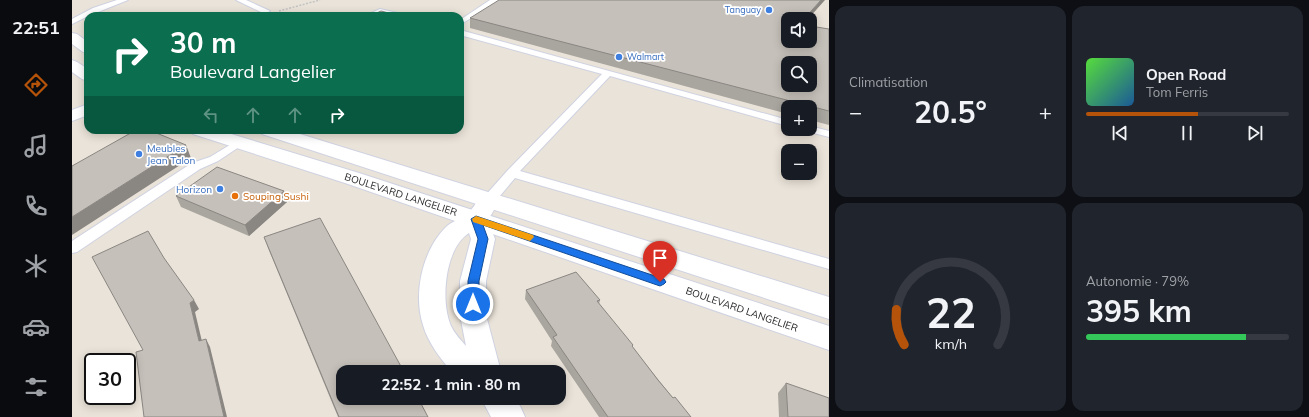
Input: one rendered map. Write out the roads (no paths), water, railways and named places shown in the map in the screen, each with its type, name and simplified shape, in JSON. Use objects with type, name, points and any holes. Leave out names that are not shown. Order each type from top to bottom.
[{"type":"main road","points":[[72,37],[84,47]]},
{"type":"main road","points":[[72,65],[84,73]]},
{"type":"main road","points":[[72,101],[84,97]]},
{"type":"main road","points":[[72,116],[84,112]]},
{"type":"main road","name":"BOULEVARD LANGELIER","points":[[211,134],[352,178],[483,210],[829,308]]},
{"type":"main road","name":"BOULEVARD LANGELIER","points":[[279,134],[829,338]]},
{"type":"main road","points":[[464,365],[459,360],[438,327],[433,306],[433,286],[435,272],[447,242],[455,232],[483,210]]},
{"type":"main road","points":[[483,210],[483,239],[473,281],[473,316],[484,365]]},
{"type":"main road","points":[[501,405],[509,417]]},
{"type":"lane","points":[[92,12],[122,0]]},
{"type":"lane","points":[[244,0],[266,11],[263,12]]},
{"type":"lane","points":[[464,20],[495,0]]},
{"type":"lane","points":[[96,10],[100,12]]},
{"type":"lane","points":[[72,22],[84,16]]},
{"type":"lane","points":[[464,33],[781,121]]},
{"type":"lane","points":[[464,41],[472,36]]},
{"type":"lane","points":[[483,210],[512,173],[608,73]]},
{"type":"lane","points":[[817,131],[829,134]]},
{"type":"lane","points":[[72,248],[196,166],[214,159],[238,143]]},
{"type":"lane","points":[[512,173],[829,264]]},
{"type":"place","name":"Tanguay","points":[[769,10]]},
{"type":"place","name":"Walmart","points":[[619,57]]},
{"type":"place","name":"Meubles Jean Talon","points":[[139,154]]},
{"type":"place","name":"Horizon","points":[[220,189]]},
{"type":"place","name":"Souping Sushi","points":[[235,196]]}]
